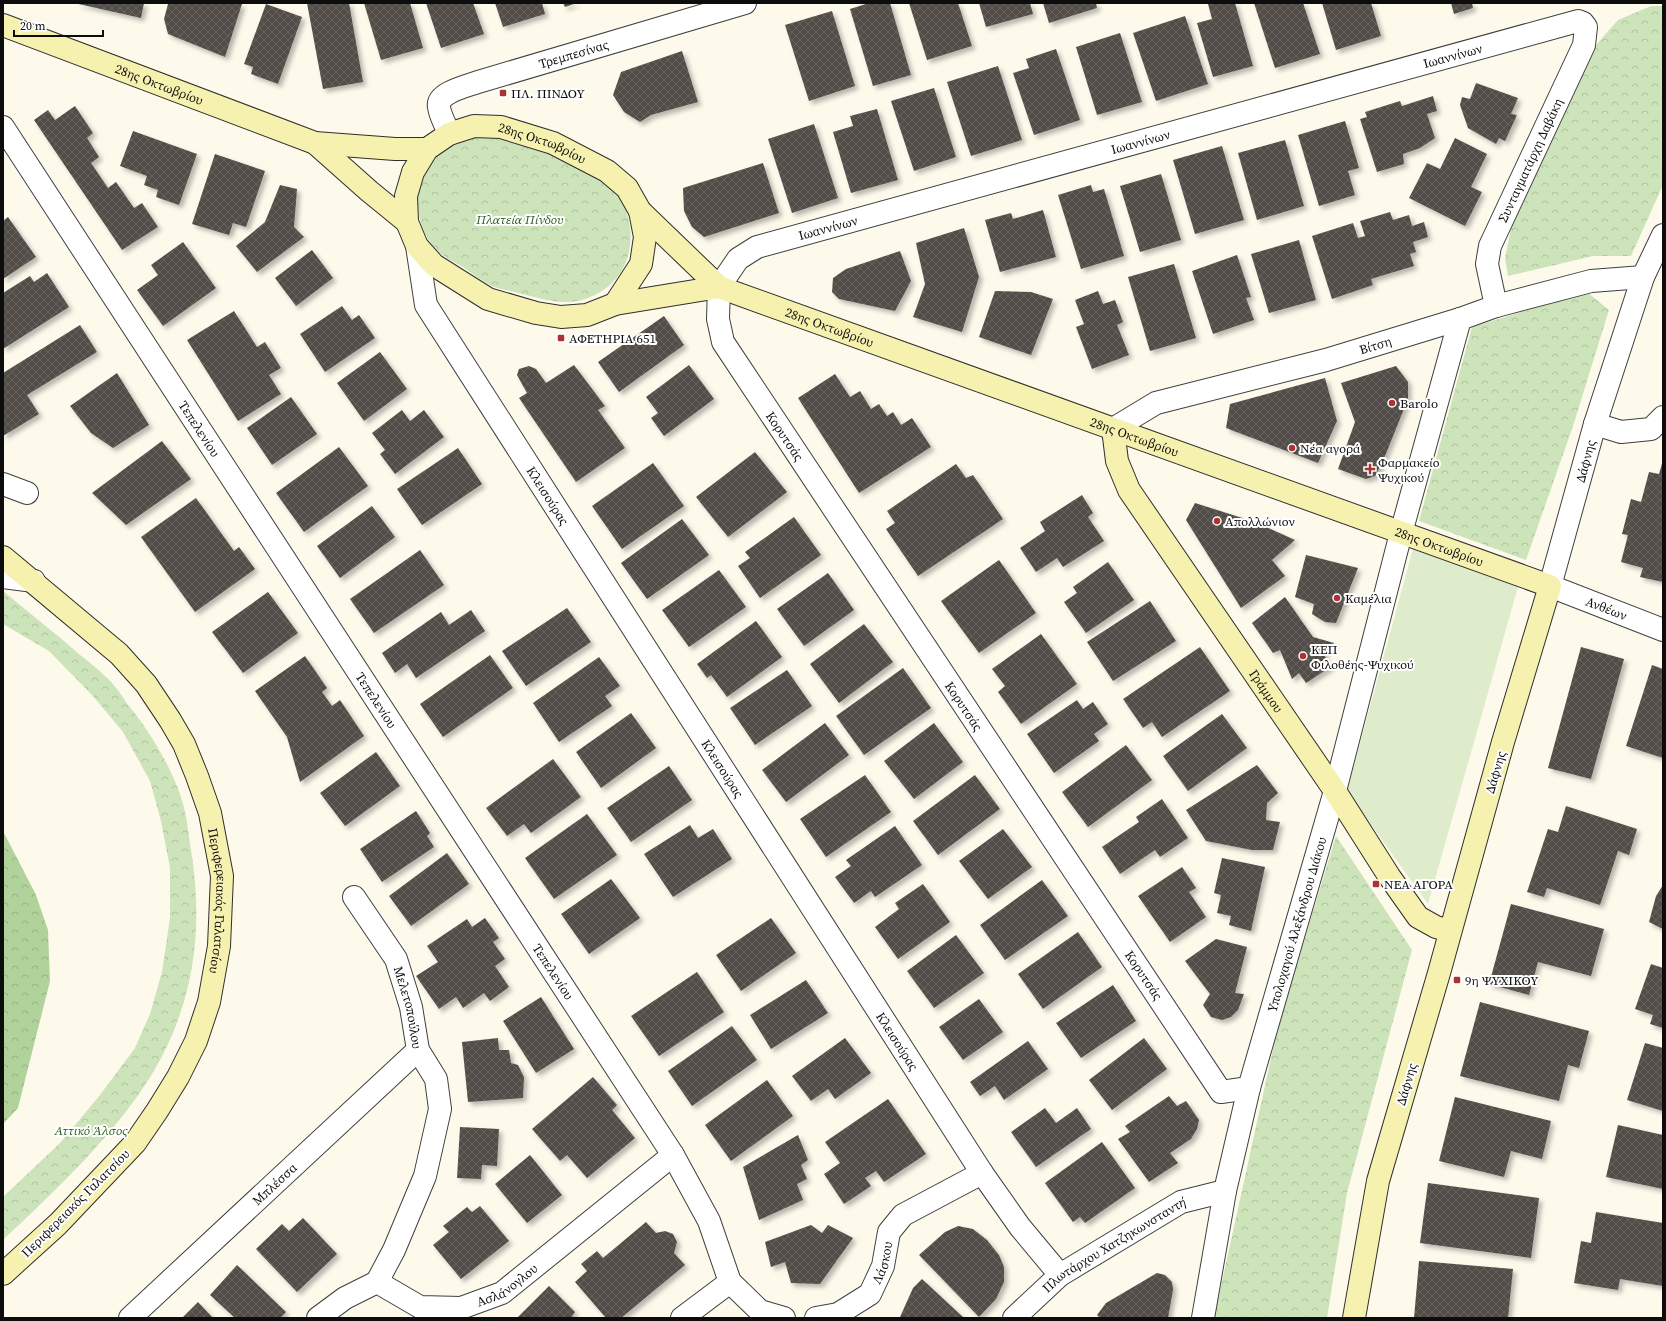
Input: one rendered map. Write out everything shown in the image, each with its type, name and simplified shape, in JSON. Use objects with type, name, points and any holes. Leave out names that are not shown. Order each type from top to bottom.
[{"type":"main road","name":"28ης Οκτωβρίου","points":[[3,26],[315,143],[427,150]]},
{"type":"main road","name":"28ης Οκτωβρίου","points":[[719,287],[615,304],[587,315],[561,317],[488,299],[434,265],[417,246],[408,222],[406,196],[410,179],[427,150],[449,134],[474,126],[501,127],[553,143],[607,171],[627,188],[640,211],[719,287],[1550,586]]},
{"type":"main road","name":"28ης Οκτωβρίου","points":[[315,143],[369,192],[408,222]]},
{"type":"main road","name":"28ης Οκτωβρίου","points":[[615,304],[641,264],[645,237],[640,211]]},
{"type":"main road","name":"Γράμμου","points":[[1113,429],[1117,461],[1129,490],[1335,791],[1389,876],[1418,917],[1436,927],[1450,931]]},
{"type":"main road","name":"Περιφερειακός Γαλατσίου","points":[[3,557],[34,581],[119,654],[146,684],[184,744],[210,813],[222,876],[220,946],[209,1002],[196,1041],[178,1077],[157,1111],[130,1149],[58,1224],[3,1274]]},
{"type":"main road","name":"Δάφνης","points":[[1354,1318],[1378,1181],[1503,742],[1550,586]]},
{"type":"street","name":"Τρεμπεσίνας","points":[[449,134],[438,106],[445,94],[478,82],[745,3]]},
{"type":"street","name":"Ιωαννίνων","points":[[719,287],[738,259],[757,247],[1578,20]]},
{"type":"street","name":"Συνταγματάρχη Δαβάκη","points":[[1496,306],[1487,264],[1490,246],[1584,45],[1586,28],[1583,22],[1578,20]]},
{"type":"street","name":"Τεπελενίου","points":[[3,127],[673,1155],[709,1222],[730,1282]]},
{"type":"street","name":"Δάφνης","points":[[1550,586],[1595,424],[1643,277],[1663,235]]},
{"type":"street","name":"Κλεισούρας","points":[[417,246],[426,305],[982,1173],[1020,1227],[1060,1275]]},
{"type":"street","name":"Βίτση","points":[[1113,429],[1156,403],[1326,360],[1460,319],[1496,306],[1592,281],[1643,277]]},
{"type":"street","name":"Κορυτσάς","points":[[719,287],[718,319],[722,342],[1221,1092],[1249,1088]]},
{"type":"street","points":[[1401,533],[1460,319]]},
{"type":"street","points":[[1595,424],[1621,432],[1651,429],[1663,417]]},
{"type":"street","points":[[3,484],[27,493]]},
{"type":"street","name":"Υπολοχαγού Αλεξάνδρου Διάκου","points":[[1203,1318],[1225,1191],[1249,1088],[1335,791],[1401,533]]},
{"type":"street","points":[[3,577],[34,581]]},
{"type":"street","name":"Ανθέων","points":[[1550,586],[1663,630]]},
{"type":"street","name":"Μελετοπούλου","points":[[354,897],[396,959],[411,1007],[418,1050],[436,1079],[440,1109],[425,1176],[394,1250],[377,1282]]},
{"type":"street","name":"Μπλέσσα","points":[[130,1318],[418,1050]]},
{"type":"street","name":"Ασλάνογλου","points":[[377,1282],[420,1307],[461,1308],[502,1293],[673,1155]]},
{"type":"street","name":"Λάσκου","points":[[816,1318],[838,1314],[870,1294],[883,1266],[889,1232],[903,1215],[982,1173]]},
{"type":"street","name":"Πλωτάρχου Χατζηκωνσταντή","points":[[1014,1318],[1060,1275],[1181,1202],[1225,1191]]},
{"type":"street","points":[[318,1318],[344,1298],[377,1282]]},
{"type":"street","points":[[682,1318],[730,1282],[760,1311],[784,1318]]},
{"type":"green space","points":[[1651,6],[1663,6],[1663,185],[1631,256],[1593,256],[1508,276],[1505,258],[1512,224],[1588,54],[1618,20]]},
{"type":"green space","name":"Πλατεία Πίνδου","points":[[477,137],[498,137],[546,153],[579,167],[607,185],[617,194],[627,213],[630,227],[630,241],[624,267],[617,278],[608,287],[597,294],[584,299],[563,302],[494,287],[440,253],[431,243],[424,231],[418,205],[422,179],[428,167],[441,152],[456,144]]},
{"type":"green space","points":[[1587,292],[1609,310],[1573,426],[1526,560],[1419,521],[1472,327]]},
{"type":"green space","points":[[1413,549],[1518,587],[1428,904],[1347,791]]},
{"type":"green space","name":"Αττικό Άλσος","points":[[3,591],[109,680],[150,735],[165,760],[171,772],[186,814],[194,873],[196,931],[188,987],[180,1015],[169,1042],[155,1069],[140,1092],[105,1138],[65,1181],[3,1240],[3,1197],[60,1143],[100,1095],[135,1048],[150,1014],[162,972],[170,918],[170,868],[161,821],[150,781],[123,732],[93,696],[49,651],[3,624]]},
{"type":"green space","points":[[3,831],[36,895],[48,930],[50,981],[18,1108],[3,1124]]},
{"type":"green space","points":[[1336,836],[1412,950],[1347,1193],[1327,1318],[1214,1318],[1278,1026]]},
{"type":"building","points":[[74,3],[144,3],[141,18]]},
{"type":"building","points":[[307,3],[349,3],[363,82],[323,89]]},
{"type":"building","points":[[364,3],[410,3],[423,48],[381,60]]},
{"type":"building","points":[[426,3],[473,3],[484,34],[441,48]]},
{"type":"building","points":[[495,3],[542,3],[545,14],[503,27]]},
{"type":"building","points":[[563,3],[577,3],[565,7]]},
{"type":"building","points":[[869,3],[890,3],[911,75],[873,86],[850,9]]},
{"type":"building","points":[[909,3],[958,3],[972,46],[927,60]]},
{"type":"building","points":[[979,3],[1030,3],[1033,14],[986,27]]},
{"type":"building","points":[[1043,3],[1096,3],[1097,8],[1049,23]]},
{"type":"building","points":[[1235,3],[1253,66],[1213,77],[1197,23],[1212,19],[1208,4]]},
{"type":"building","points":[[1254,3],[1303,3],[1320,54],[1275,68]]},
{"type":"building","points":[[1322,3],[1371,3],[1381,36],[1336,50]]},
{"type":"building","points":[[1451,3],[1472,3],[1473,8],[1454,14]]},
{"type":"building","points":[[168,4],[242,4],[225,57],[168,34],[164,19]]},
{"type":"building","points":[[266,4],[302,17],[278,84],[251,74],[253,67],[244,64]]},
{"type":"building","points":[[832,11],[855,86],[809,101],[785,25]]},
{"type":"building","points":[[1185,16],[1208,84],[1156,101],[1133,33]]},
{"type":"building","points":[[1120,33],[1142,102],[1097,115],[1076,47]]},
{"type":"building","points":[[1056,49],[1080,120],[1034,135],[1013,73],[1029,68],[1026,59]]},
{"type":"building","points":[[682,51],[698,102],[651,115],[640,122],[624,112],[613,95],[621,72]]},
{"type":"building","points":[[998,66],[1022,140],[971,156],[947,82]]},
{"type":"building","points":[[1476,83],[1518,98],[1511,114],[1517,115],[1505,141],[1499,138],[1496,144],[1468,128],[1460,105],[1462,97],[1470,99]]},
{"type":"building","points":[[934,88],[956,157],[914,171],[891,101]]},
{"type":"building","points":[[1433,96],[1437,111],[1427,114],[1435,138],[1420,148],[1403,154],[1404,164],[1377,172],[1360,119],[1367,117],[1365,112],[1400,101],[1402,106]]},
{"type":"building","points":[[75,106],[93,133],[87,138],[99,157],[91,163],[108,188],[116,182],[134,208],[142,203],[158,227],[122,250],[34,120],[48,110],[55,120]]},
{"type":"building","points":[[877,109],[898,180],[851,193],[833,132],[853,126],[850,116]]},
{"type":"building","points":[[1345,121],[1359,168],[1348,171],[1355,195],[1319,206],[1298,135]]},
{"type":"building","points":[[814,124],[838,198],[792,213],[768,139]]},
{"type":"building","points":[[133,131],[197,154],[179,205],[156,197],[158,190],[144,185],[147,176],[120,166]]},
{"type":"building","points":[[1455,138],[1487,154],[1471,187],[1482,192],[1465,226],[1409,198],[1427,163],[1440,169]]},
{"type":"building","points":[[1285,140],[1304,206],[1257,220],[1238,153]]},
{"type":"building","points":[[1222,146],[1244,220],[1195,234],[1173,160]]},
{"type":"building","points":[[215,154],[265,171],[246,227],[233,223],[229,235],[192,224]]},
{"type":"building","points":[[763,163],[779,213],[704,237],[692,227],[684,211],[683,188]]},
{"type":"building","points":[[1161,174],[1181,240],[1140,252],[1120,186]]},
{"type":"building","points":[[280,185],[297,189],[294,227],[304,237],[257,272],[236,246],[265,222]]},
{"type":"building","points":[[1091,185],[1093,192],[1104,189],[1124,256],[1081,269],[1058,195]]},
{"type":"building","points":[[1043,210],[1056,257],[1000,272],[985,220],[1011,213],[1013,219]]},
{"type":"building","points":[[1390,212],[1393,220],[1409,215],[1412,226],[1424,222],[1428,237],[1413,242],[1416,252],[1410,254],[1414,266],[1371,279],[1373,285],[1332,299],[1312,236],[1353,223],[1358,238],[1365,236],[1360,221]]},
{"type":"building","points":[[8,217],[36,257],[3,279],[3,221]]},
{"type":"building","points":[[964,228],[979,277],[962,332],[913,317],[925,284],[916,243]]},
{"type":"building","points":[[1299,240],[1316,300],[1269,313],[1251,254]]},
{"type":"building","points":[[183,242],[216,288],[163,326],[137,290],[158,275],[151,265]]},
{"type":"building","points":[[312,250],[333,278],[296,306],[275,278]]},
{"type":"building","points":[[900,251],[911,281],[895,311],[839,299],[832,292],[833,278],[846,269]]},
{"type":"building","points":[[1237,255],[1251,297],[1246,298],[1254,320],[1213,334],[1192,271]]},
{"type":"building","points":[[1174,264],[1196,338],[1150,351],[1128,277]]},
{"type":"building","points":[[47,273],[69,307],[3,349],[3,293],[30,276],[34,282]]},
{"type":"building","points":[[995,291],[1031,292],[1053,299],[1031,355],[979,337]]},
{"type":"building","points":[[1098,291],[1103,304],[1115,300],[1123,322],[1117,325],[1129,355],[1092,369],[1076,327],[1084,324],[1075,300]]},
{"type":"building","points":[[342,306],[352,320],[359,315],[375,338],[325,372],[300,334]]},
{"type":"building","points":[[234,311],[257,347],[265,342],[281,368],[269,375],[281,394],[238,421],[187,340]]},
{"type":"building","points":[[664,316],[684,345],[619,392],[598,362]]},
{"type":"building","points":[[80,325],[97,352],[27,395],[39,414],[3,436],[3,373]]},
{"type":"building","points":[[380,352],[407,389],[364,421],[337,383]]},
{"type":"building","points":[[574,365],[605,406],[598,410],[625,448],[576,482],[519,398],[527,393],[517,375],[519,369],[529,366],[536,369],[546,383]]},
{"type":"building","points":[[689,365],[714,399],[664,436],[651,418],[658,413],[646,397]]},
{"type":"building","points":[[1396,366],[1408,382],[1408,399],[1383,461],[1375,476],[1366,479],[1338,469],[1355,422],[1341,383]]},
{"type":"building","points":[[117,373],[149,425],[113,448],[91,433],[70,406]]},
{"type":"building","points":[[835,374],[850,397],[860,391],[871,409],[879,404],[887,416],[893,412],[901,425],[912,418],[931,447],[859,493],[798,398]]},
{"type":"building","points":[[1325,378],[1337,421],[1318,463],[1226,428],[1230,404]]},
{"type":"building","points":[[291,397],[317,434],[272,465],[247,428]]},
{"type":"building","points":[[402,410],[410,421],[424,410],[444,437],[395,474],[380,454],[385,450],[372,433]]},
{"type":"building","points":[[162,441],[191,479],[126,525],[92,493]]},
{"type":"building","points":[[339,447],[368,486],[304,532],[276,493]]},
{"type":"building","points":[[458,448],[482,484],[422,525],[397,489]]},
{"type":"building","points":[[755,452],[787,492],[728,537],[696,497]]},
{"type":"building","points":[[1663,460],[1663,582],[1640,577],[1643,568],[1621,562],[1628,535],[1622,534],[1631,499],[1641,502],[1649,472],[1659,474]]},
{"type":"building","points":[[653,463],[684,506],[622,549],[592,506]]},
{"type":"building","points":[[956,464],[966,478],[973,475],[1003,519],[918,576],[886,529],[895,523],[887,511]]},
{"type":"building","points":[[1082,495],[1093,513],[1088,517],[1104,541],[1063,567],[1057,558],[1036,572],[1020,548],[1045,531],[1040,522]]},
{"type":"building","points":[[196,498],[234,551],[239,547],[255,569],[195,612],[141,537]]},
{"type":"building","points":[[1195,503],[1255,522],[1295,540],[1272,560],[1285,576],[1241,608],[1186,520]]},
{"type":"building","points":[[372,506],[395,537],[340,578],[317,546]]},
{"type":"building","points":[[794,517],[821,555],[760,598],[738,566],[750,558],[745,552]]},
{"type":"building","points":[[682,519],[709,555],[647,599],[621,563]]},
{"type":"building","points":[[420,550],[444,585],[374,633],[350,599]]},
{"type":"building","points":[[1306,555],[1358,568],[1336,623],[1325,622],[1312,614],[1314,604],[1295,597]]},
{"type":"building","points":[[999,560],[1036,613],[979,653],[941,601]]},
{"type":"building","points":[[1108,562],[1134,600],[1086,633],[1064,602],[1077,593],[1073,587]]},
{"type":"building","points":[[719,570],[746,607],[689,647],[662,610]]},
{"type":"building","points":[[828,573],[854,610],[804,646],[777,609]]},
{"type":"building","points":[[268,592],[298,633],[243,673],[212,632]]},
{"type":"building","points":[[1285,597],[1313,637],[1334,643],[1323,654],[1332,666],[1306,683],[1299,673],[1292,679],[1280,650],[1273,653],[1252,623]]},
{"type":"building","points":[[1150,601],[1176,641],[1113,681],[1087,642]]},
{"type":"building","points":[[567,608],[591,642],[526,686],[502,651]]},
{"type":"building","points":[[471,610],[485,631],[416,678],[407,664],[395,673],[382,653],[441,612],[449,625]]},
{"type":"building","points":[[756,621],[782,657],[727,697],[711,675],[707,678],[697,664]]},
{"type":"building","points":[[864,624],[893,662],[839,703],[810,664]]},
{"type":"building","points":[[1041,634],[1077,684],[1021,724],[998,692],[1005,686],[992,669]]},
{"type":"building","points":[[1200,647],[1230,691],[1162,737],[1152,722],[1143,728],[1123,699]]},
{"type":"building","points":[[1581,647],[1624,659],[1591,779],[1548,768]]},
{"type":"building","points":[[490,655],[513,688],[443,737],[420,704]]},
{"type":"building","points":[[305,656],[327,688],[322,692],[332,706],[340,700],[364,736],[300,782],[287,737],[255,691]]},
{"type":"building","points":[[599,657],[620,686],[605,696],[612,706],[559,742],[533,703]]},
{"type":"building","points":[[1652,665],[1663,669],[1663,758],[1626,746]]},
{"type":"building","points":[[903,668],[931,708],[864,755],[836,716]]},
{"type":"building","points":[[787,670],[812,706],[755,745],[730,708]]},
{"type":"building","points":[[1077,700],[1083,709],[1093,702],[1108,724],[1094,734],[1099,741],[1054,773],[1027,734]]},
{"type":"building","points":[[631,713],[656,748],[601,788],[576,752]]},
{"type":"building","points":[[1222,714],[1247,748],[1188,791],[1163,756]]},
{"type":"building","points":[[825,723],[849,755],[786,802],[762,770]]},
{"type":"building","points":[[934,723],[963,762],[914,799],[884,761]]},
{"type":"building","points":[[1126,745],[1152,780],[1088,827],[1062,792]]},
{"type":"building","points":[[376,752],[400,786],[345,826],[320,793]]},
{"type":"building","points":[[553,759],[581,797],[531,833],[524,824],[507,836],[486,808]]},
{"type":"building","points":[[1257,765],[1278,793],[1267,803],[1266,820],[1280,822],[1273,850],[1252,850],[1206,841],[1186,810]]},
{"type":"building","points":[[669,766],[692,800],[631,842],[607,808]]},
{"type":"building","points":[[865,775],[891,812],[826,857],[800,819]]},
{"type":"building","points":[[975,775],[1000,809],[938,855],[913,821]]},
{"type":"building","points":[[1162,799],[1188,838],[1160,857],[1155,850],[1120,874],[1102,847],[1139,822],[1136,817]]},
{"type":"building","points":[[1566,806],[1637,829],[1629,855],[1618,851],[1600,905],[1547,888],[1544,897],[1527,892],[1548,829],[1558,832]]},
{"type":"building","points":[[416,811],[430,833],[427,836],[434,847],[382,882],[360,849]]},
{"type":"building","points":[[587,814],[617,855],[554,899],[525,858]]},
{"type":"building","points":[[690,825],[698,838],[713,829],[732,859],[673,897],[644,854]]},
{"type":"building","points":[[895,826],[922,865],[875,897],[871,891],[854,903],[835,877],[851,866],[846,860]]},
{"type":"building","points":[[1003,829],[1032,867],[988,899],[959,861]]},
{"type":"building","points":[[447,853],[469,884],[411,926],[389,896]]},
{"type":"building","points":[[1222,858],[1265,867],[1251,931],[1229,925],[1231,916],[1217,913],[1221,895],[1214,893]]},
{"type":"building","points":[[1182,867],[1196,888],[1189,892],[1206,917],[1170,942],[1138,896]]},
{"type":"building","points":[[611,879],[640,918],[589,954],[561,914]]},
{"type":"building","points":[[1042,880],[1068,916],[1005,960],[980,925]]},
{"type":"building","points":[[923,884],[950,922],[898,959],[875,927],[899,909],[895,903]]},
{"type":"building","points":[[1663,885],[1663,929],[1649,922],[1656,896]]},
{"type":"building","points":[[1511,904],[1604,929],[1591,976],[1538,962],[1529,995],[1489,984]]},
{"type":"building","points":[[485,918],[499,938],[493,942],[505,959],[495,966],[509,987],[490,1001],[484,993],[463,1008],[456,997],[439,1009],[416,976],[438,962],[427,946],[467,919],[472,927]]},
{"type":"building","points":[[771,918],[796,953],[741,991],[716,955]]},
{"type":"building","points":[[1078,932],[1102,967],[1043,1009],[1018,974]]},
{"type":"building","points":[[956,935],[984,973],[934,1008],[907,971]]},
{"type":"building","points":[[1216,939],[1247,947],[1235,993],[1244,994],[1238,1010],[1231,1017],[1222,1020],[1211,1017],[1203,1005],[1210,994],[1185,961]]},
{"type":"building","points":[[1651,964],[1663,968],[1663,1028],[1650,1024],[1653,1015],[1635,1009]]},
{"type":"building","points":[[697,972],[724,1012],[659,1056],[631,1016]]},
{"type":"building","points":[[806,980],[828,1013],[771,1049],[750,1015]]},
{"type":"building","points":[[1113,985],[1136,1021],[1081,1058],[1056,1023]]},
{"type":"building","points":[[541,997],[574,1049],[536,1073],[503,1021]]},
{"type":"building","points":[[979,999],[1003,1032],[963,1060],[939,1027]]},
{"type":"building","points":[[1480,1002],[1589,1031],[1579,1068],[1568,1065],[1559,1101],[1460,1076]]},
{"type":"building","points":[[732,1026],[757,1060],[692,1106],[668,1071]]},
{"type":"building","points":[[498,1038],[499,1050],[509,1050],[511,1063],[518,1065],[524,1077],[523,1098],[468,1102],[462,1042]]},
{"type":"building","points":[[845,1038],[871,1073],[835,1099],[828,1089],[811,1101],[792,1076]]},
{"type":"building","points":[[1144,1038],[1167,1069],[1112,1110],[1089,1080]]},
{"type":"building","points":[[1028,1041],[1048,1069],[1004,1100],[995,1086],[980,1096],[970,1082]]},
{"type":"building","points":[[1645,1043],[1663,1048],[1663,1111],[1627,1100]]},
{"type":"building","points":[[593,1077],[617,1105],[612,1110],[635,1138],[587,1178],[567,1155],[560,1161],[532,1129]]},
{"type":"building","points":[[767,1080],[793,1116],[731,1161],[705,1125]]},
{"type":"building","points":[[1169,1096],[1177,1106],[1186,1101],[1199,1120],[1197,1129],[1191,1139],[1170,1153],[1178,1163],[1149,1182],[1118,1139],[1130,1132],[1125,1126]]},
{"type":"building","points":[[1455,1097],[1551,1121],[1542,1159],[1511,1151],[1504,1177],[1439,1161]]},
{"type":"building","points":[[888,1099],[926,1154],[884,1182],[876,1171],[865,1178],[871,1186],[844,1204],[824,1174],[840,1163],[825,1142]]},
{"type":"building","points":[[1045,1108],[1056,1123],[1077,1108],[1091,1129],[1036,1167],[1011,1132]]},
{"type":"building","points":[[1618,1125],[1663,1135],[1663,1189],[1606,1177]]},
{"type":"building","points":[[460,1127],[499,1129],[497,1166],[482,1165],[481,1179],[457,1178]]},
{"type":"building","points":[[798,1135],[808,1160],[801,1165],[807,1179],[797,1184],[803,1200],[759,1220],[743,1167]]},
{"type":"building","points":[[1102,1142],[1135,1188],[1085,1223],[1080,1217],[1073,1222],[1045,1183]]},
{"type":"building","points":[[530,1155],[562,1195],[527,1223],[495,1184]]},
{"type":"building","points":[[1428,1183],[1539,1198],[1531,1258],[1420,1243]]},
{"type":"building","points":[[480,1206],[509,1241],[461,1279],[433,1245],[449,1232],[443,1226],[467,1207],[472,1212]]},
{"type":"building","points":[[1596,1212],[1663,1223],[1663,1286],[1620,1279],[1618,1290],[1574,1283],[1581,1241],[1591,1243]]},
{"type":"building","points":[[303,1218],[337,1254],[297,1292],[256,1249],[282,1224],[289,1231]]},
{"type":"building","points":[[646,1222],[656,1233],[665,1231],[673,1234],[677,1242],[674,1253],[685,1265],[621,1318],[606,1318],[575,1282],[587,1271],[581,1264],[597,1251],[603,1258]]},
{"type":"building","points":[[811,1225],[822,1233],[828,1225],[853,1238],[820,1284],[791,1283],[785,1262],[771,1267],[765,1242]]},
{"type":"building","points":[[958,1226],[973,1229],[987,1240],[999,1255],[1004,1267],[1004,1282],[996,1299],[979,1317],[919,1255],[945,1232]]},
{"type":"building","points":[[1419,1261],[1513,1269],[1508,1318],[1414,1318]]},
{"type":"building","points":[[237,1265],[286,1312],[280,1318],[235,1318],[210,1295]]},
{"type":"building","points":[[1157,1273],[1165,1275],[1172,1282],[1173,1290],[1168,1318],[1100,1318],[1097,1315],[1106,1303]]},
{"type":"building","points":[[922,1279],[964,1318],[901,1318],[900,1317],[913,1288]]},
{"type":"building","points":[[549,1286],[575,1312],[572,1316],[574,1318],[517,1318]]},
{"type":"building","points":[[198,1302],[213,1318],[182,1318]]},
{"type":"place","name":"ΠΛ. ΠΙΝΔΟΥ","points":[[503,93]]},
{"type":"place","name":"ΑΦΕΤΗΡΙΑ 651","points":[[561,338]]},
{"type":"place","name":"Barolo","points":[[1392,403]]},
{"type":"place","name":"Νέα αγορά","points":[[1292,448]]},
{"type":"place","name":"Φαρμακείο Ψυχικού","points":[[1370,469]]},
{"type":"place","name":"Απολλώνιον","points":[[1217,521]]},
{"type":"place","name":"Καμέλια","points":[[1337,598]]},
{"type":"place","name":"ΚΕΠ Φιλοθέης-Ψυχικού","points":[[1303,656]]},
{"type":"place","name":"ΝΕΑ ΑΓΟΡΑ","points":[[1376,884]]},
{"type":"place","name":"9η ΨΥΧΙΚΟΥ","points":[[1457,980]]}]
